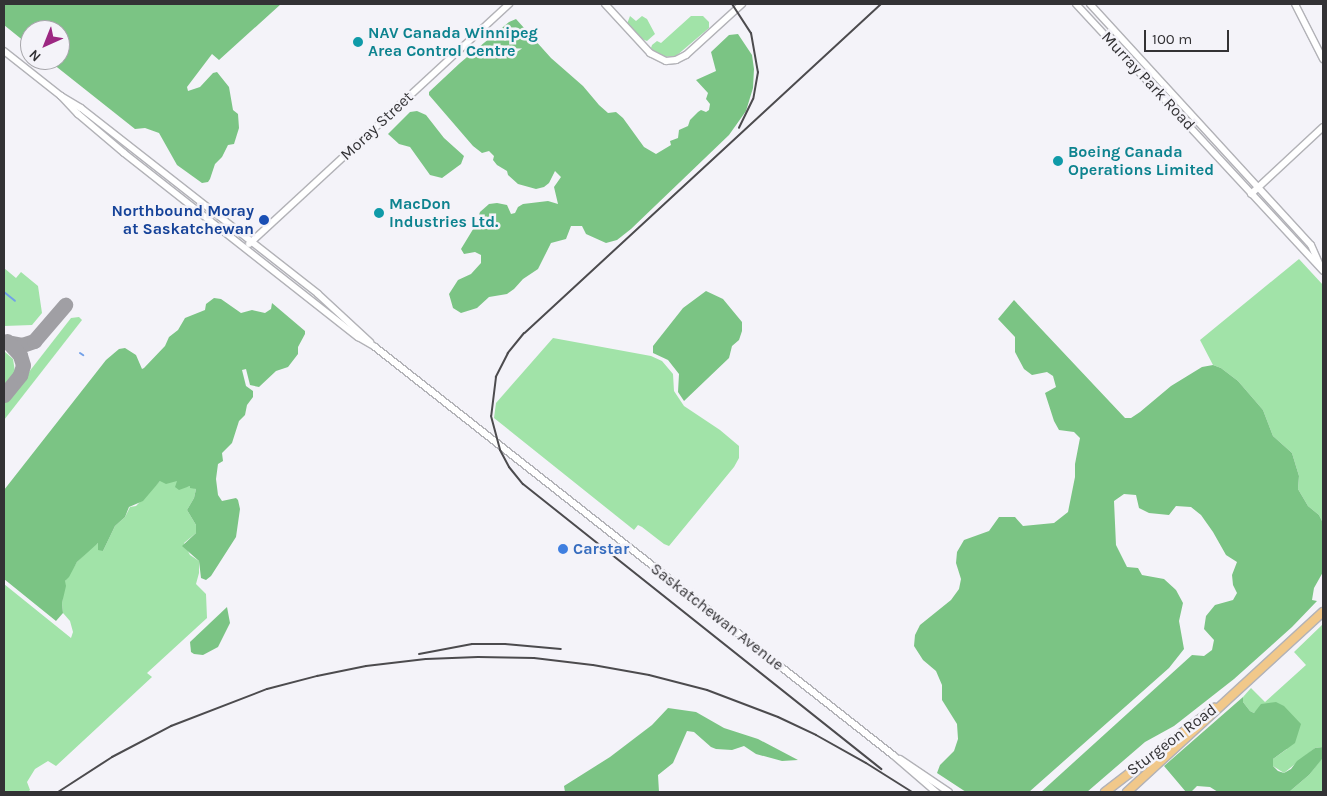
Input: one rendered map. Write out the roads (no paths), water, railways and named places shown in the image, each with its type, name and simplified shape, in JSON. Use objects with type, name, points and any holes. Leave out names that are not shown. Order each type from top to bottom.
[{"type":"main road","name":"Sturgeon Road","points":[[1127,792],[1323,612]]},
{"type":"main road","name":"Sturgeon Road","points":[[1105,792],[1239,689]]},
{"type":"street","name":"Moray Street","points":[[245,248],[509,4]]},
{"type":"street","points":[[605,4],[650,53],[666,61],[676,60],[686,55],[742,4]]},
{"type":"street","name":"Murray Park Road","points":[[1076,4],[1322,270]]},
{"type":"street","name":"Murray Park Road","points":[[1090,4],[1311,245],[1322,270]]},
{"type":"street","points":[[1295,4],[1323,59]]},
{"type":"street","name":"Saskatchewan Avenue","points":[[4,51],[61,96],[81,108],[318,294],[375,347]]},
{"type":"street","name":"Saskatchewan Avenue","points":[[61,96],[78,114],[118,148],[358,337],[375,347],[936,792]]},
{"type":"street","points":[[1251,194],[1323,127]]},
{"type":"street","name":"Saskatchewan Avenue","points":[[893,756],[949,792]]},
{"type":"waterway","points":[[4,292],[15,301]]},
{"type":"railway","points":[[732,4],[751,33],[758,72],[753,99],[739,128]]},
{"type":"railway","points":[[881,4],[524,333],[508,353],[496,377],[491,416],[500,450],[509,467],[523,484],[881,769]]},
{"type":"railway","points":[[419,654],[472,644],[505,644],[561,649]]},
{"type":"railway","points":[[58,792],[112,757],[171,726],[267,689],[366,666],[426,659],[478,657],[534,658],[593,665],[649,675],[707,690],[778,717],[816,735],[912,792]]},
{"type":"place","name":"NAV Canada Winnipeg Area Control Centre","points":[[358,42]]},
{"type":"place","name":"Boeing Canada Operations Limited","points":[[1058,161]]},
{"type":"place","name":"MacDon Industries Ltd.","points":[[379,213]]},
{"type":"place","name":"Northbound Moray at Saskatchewan","points":[[264,220]]},
{"type":"place","name":"Carstar","points":[[563,549]]}]
